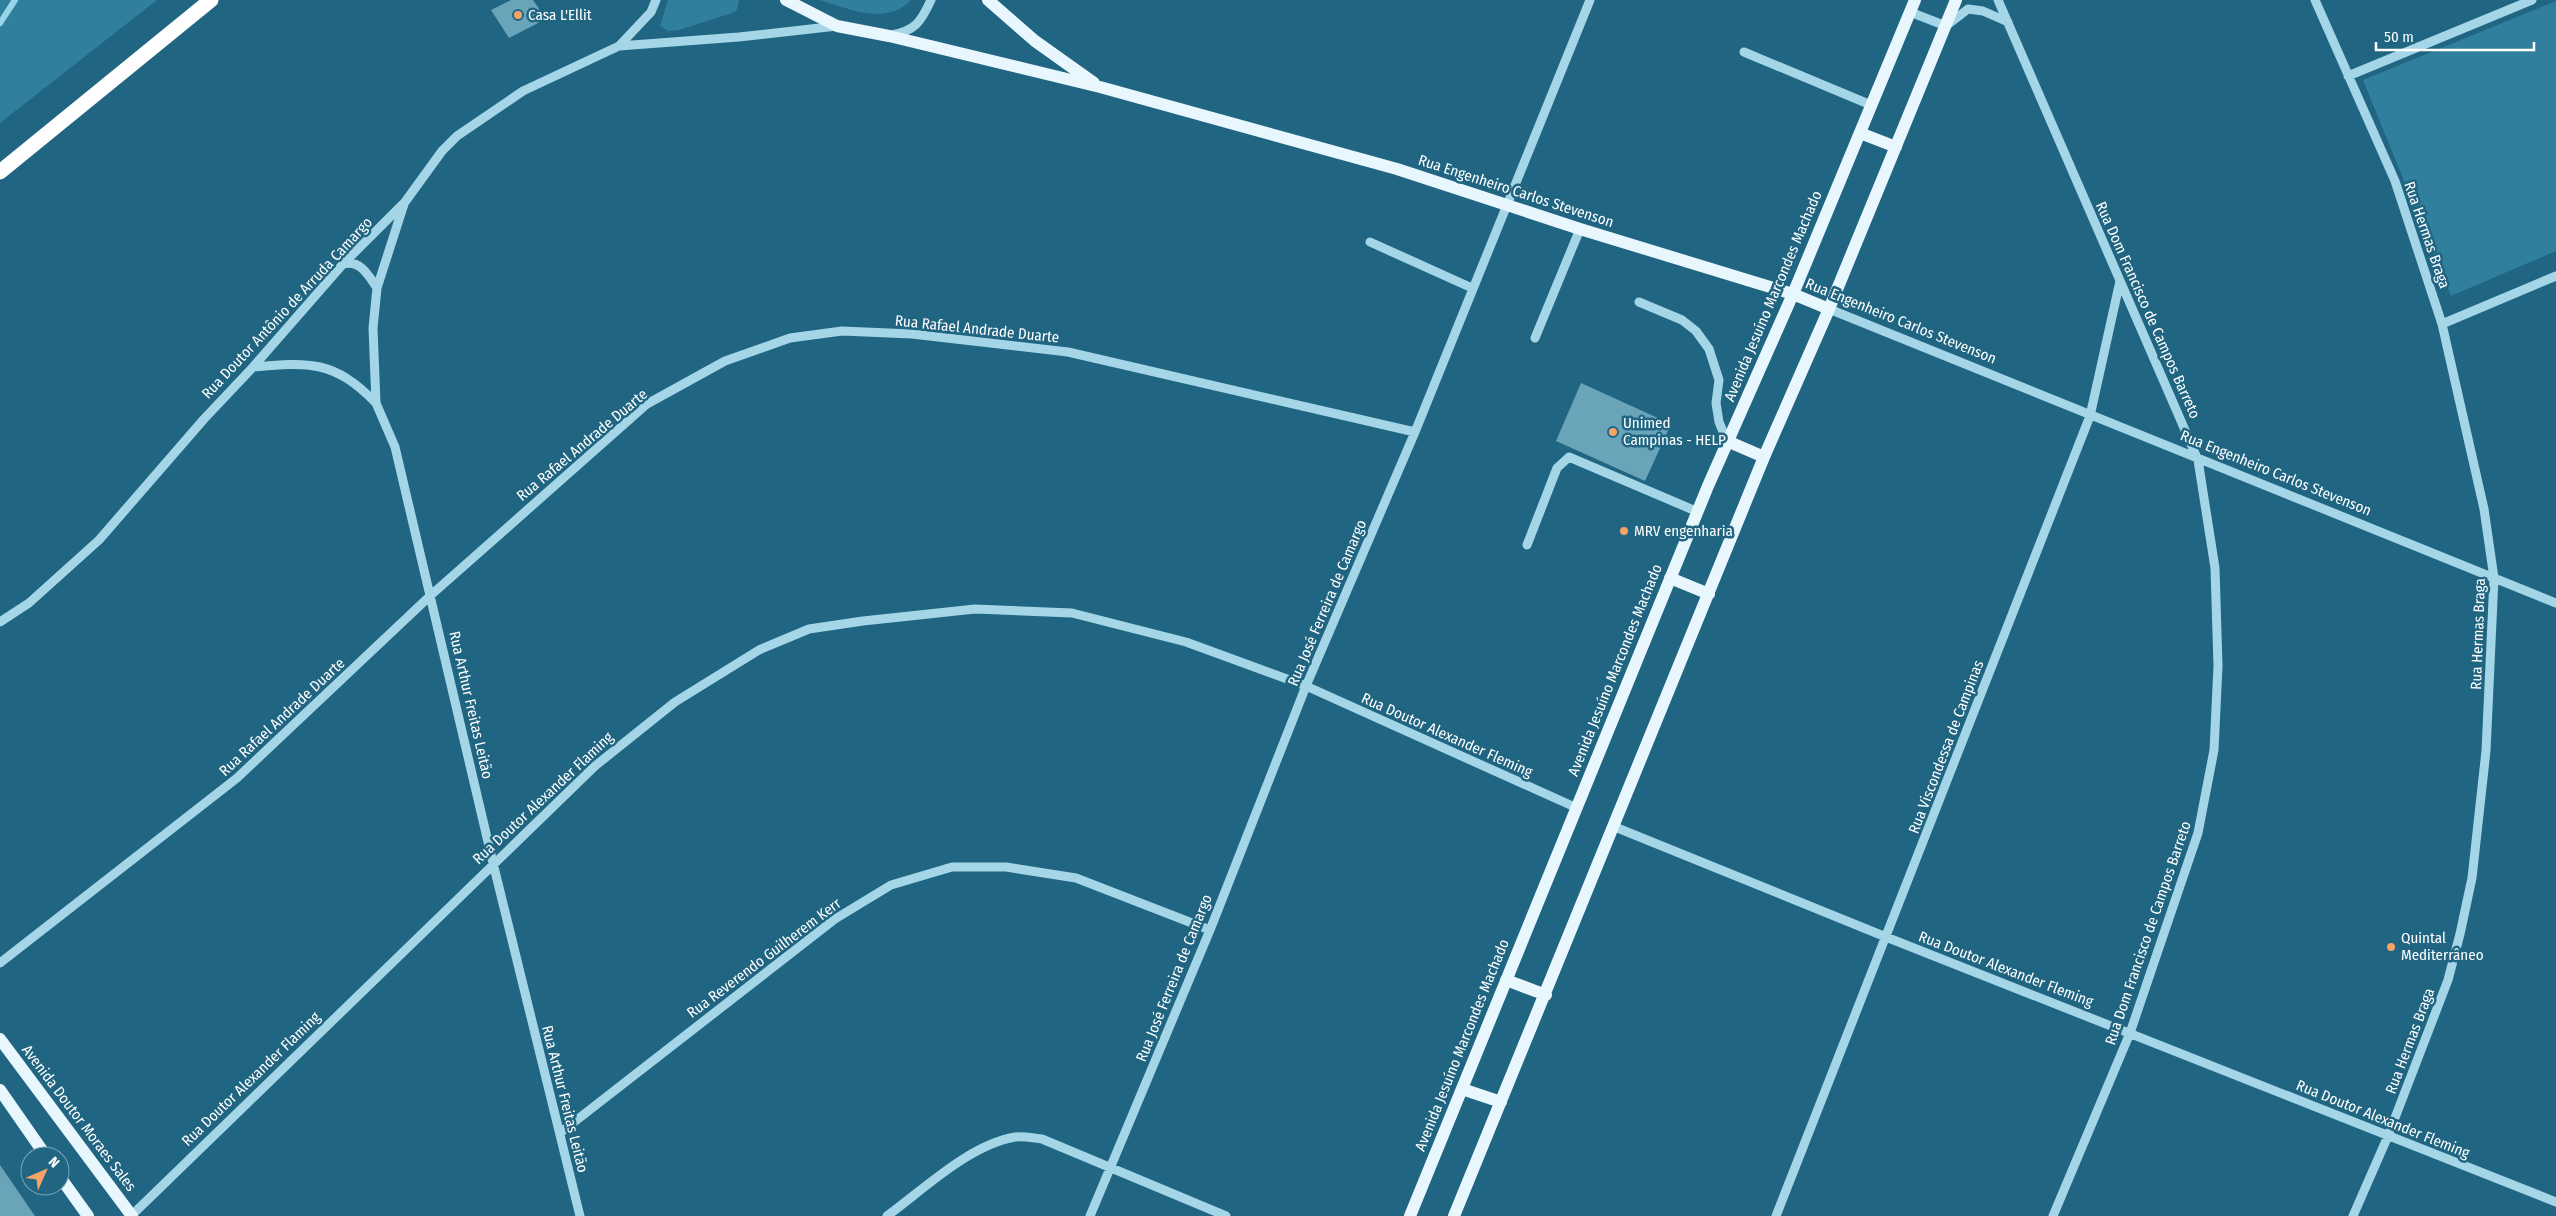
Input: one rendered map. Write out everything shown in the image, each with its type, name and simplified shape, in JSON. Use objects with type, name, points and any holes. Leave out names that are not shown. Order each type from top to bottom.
[{"type":"highway","points":[[0,172],[211,0]]},
{"type":"main road","name":"Rua Engenheiro Carlos Stevenson","points":[[786,0],[837,26],[889,36],[1100,87],[1397,169],[1506,203],[1580,229],[1793,294],[1829,309]]},
{"type":"main road","name":"Rua Engenheiro Carlos Stevenson","points":[[988,0],[1035,41],[1100,87]]},
{"type":"main road","points":[[1454,1216],[1615,827],[1764,457],[1829,309],[1956,0]]},
{"type":"main road","name":"Avenida Jesuíno Marcondes Machado","points":[[1410,1216],[1670,578],[1727,441],[1793,294],[1913,6]]},
{"type":"main road","points":[[1860,133],[1896,147]]},
{"type":"main road","points":[[1727,441],[1764,457]]},
{"type":"main road","points":[[1670,578],[1709,594]]},
{"type":"main road","points":[[1506,980],[1546,995]]},
{"type":"main road","name":"Avenida Doutor Moraes Sales","points":[[0,1039],[132,1216]]},
{"type":"main road","points":[[0,1090],[39,1146]]},
{"type":"main road","points":[[1462,1090],[1501,1102]]},
{"type":"main road","points":[[70,1191],[88,1216]]},
{"type":"street","name":"Rua Doutor Antônio de Arruda Camargo","points":[[619,46],[651,12],[656,0]]},
{"type":"street","points":[[889,36],[910,32],[924,14],[931,0]]},
{"type":"street","name":"Rua José Ferreira de Camargo","points":[[1090,1216],[1210,930],[1306,686],[1416,432],[1506,203],[1590,0]]},
{"type":"street","name":"Rua Dom Francisco de Campos Barreto","points":[[1998,0],[2198,460],[2215,568],[2218,666],[2214,750],[2198,832],[2130,1033],[2053,1216]]},
{"type":"street","name":"Rua Hermas Braga","points":[[2315,0],[2395,180],[2442,324],[2484,509],[2494,578],[2486,751],[2472,878],[2448,980],[2388,1136],[2353,1216]]},
{"type":"street","points":[[2348,76],[2532,0]]},
{"type":"street","points":[[1913,6],[1946,26],[1968,9],[1983,11],[2008,22]]},
{"type":"street","name":"Rua Doutor Antônio de Arruda Camargo","points":[[0,622],[29,603],[99,540],[204,418],[343,264],[405,202],[442,151],[456,136],[523,91],[619,46],[739,37],[837,26]]},
{"type":"street","points":[[1744,52],[1871,105]]},
{"type":"street","name":"Rua Arthur Freitas Leitão","points":[[405,202],[377,288],[373,328],[376,403],[395,447],[493,863],[580,1216]]},
{"type":"street","points":[[1534,338],[1580,229]]},
{"type":"street","points":[[1370,242],[1472,288]]},
{"type":"street","points":[[343,264],[350,262],[359,266],[377,288]]},
{"type":"street","points":[[2442,324],[2556,276]]},
{"type":"street","name":"Rua Viscondessa de Campinas","points":[[1776,1216],[2090,416],[2120,281]]},
{"type":"street","points":[[1639,302],[1682,320],[1696,331],[1709,349],[1719,380],[1716,402],[1719,422],[1727,441]]},
{"type":"street","name":"Rua Engenheiro Carlos Stevenson","points":[[1829,309],[2198,460],[2556,603]]},
{"type":"street","name":"Rua Rafael Andrade Duarte","points":[[0,963],[237,778],[431,595],[647,404],[725,361],[790,338],[842,331],[912,334],[1068,352],[1416,432]]},
{"type":"street","points":[[252,367],[292,363],[325,367],[356,382],[376,403]]},
{"type":"street","points":[[1527,545],[1557,468],[1569,457],[1698,512]]},
{"type":"street","name":"Rua Doutor Alexander Flaming","points":[[132,1216],[493,863],[595,766],[675,702],[759,650],[809,629],[863,620],[975,609],[1072,613],[1186,642],[1306,686]]},
{"type":"street","name":"Rua Doutor Alexander Fleming","points":[[1306,686],[1577,808]]},
{"type":"street","name":"Rua Doutor Alexander Fleming","points":[[1615,827],[1886,937],[2556,1202]]},
{"type":"street","name":"Rua Reverendo Guilherem Kerr","points":[[560,1133],[835,919],[891,885],[952,867],[1006,867],[1076,878],[1210,930]]},
{"type":"street","points":[[887,1216],[985,1146],[1016,1137],[1042,1139],[1226,1216]]},
{"type":"shaded area","points":[[0,0],[157,0],[0,123]]},
{"type":"shaded area","points":[[668,0],[739,1],[737,10],[732,13],[679,30],[668,31],[660,26]]},
{"type":"shaded area","points":[[820,0],[911,0],[901,8],[879,14],[855,11]]},
{"type":"shaded area","points":[[2556,1],[2556,251],[2451,296],[2363,80]]},
{"type":"building","name":"Casa L'Ellit","points":[[511,0],[533,0],[546,19],[509,38],[491,10]]},
{"type":"building","name":"Unimed Campinas - HELP","points":[[1581,383],[1671,424],[1645,481],[1556,441]]},
{"type":"building","points":[[0,1165],[35,1216],[0,1216]]},
{"type":"waterway","points":[[0,23],[15,0]]},
{"type":"place","name":"Casa L'Ellit","points":[[518,15]]},
{"type":"place","name":"Unimed Campinas - HELP","points":[[1613,432]]},
{"type":"place","name":"MRV engenharia","points":[[1624,531]]},
{"type":"place","name":"Quintal Mediterrâneo","points":[[2391,947]]}]
